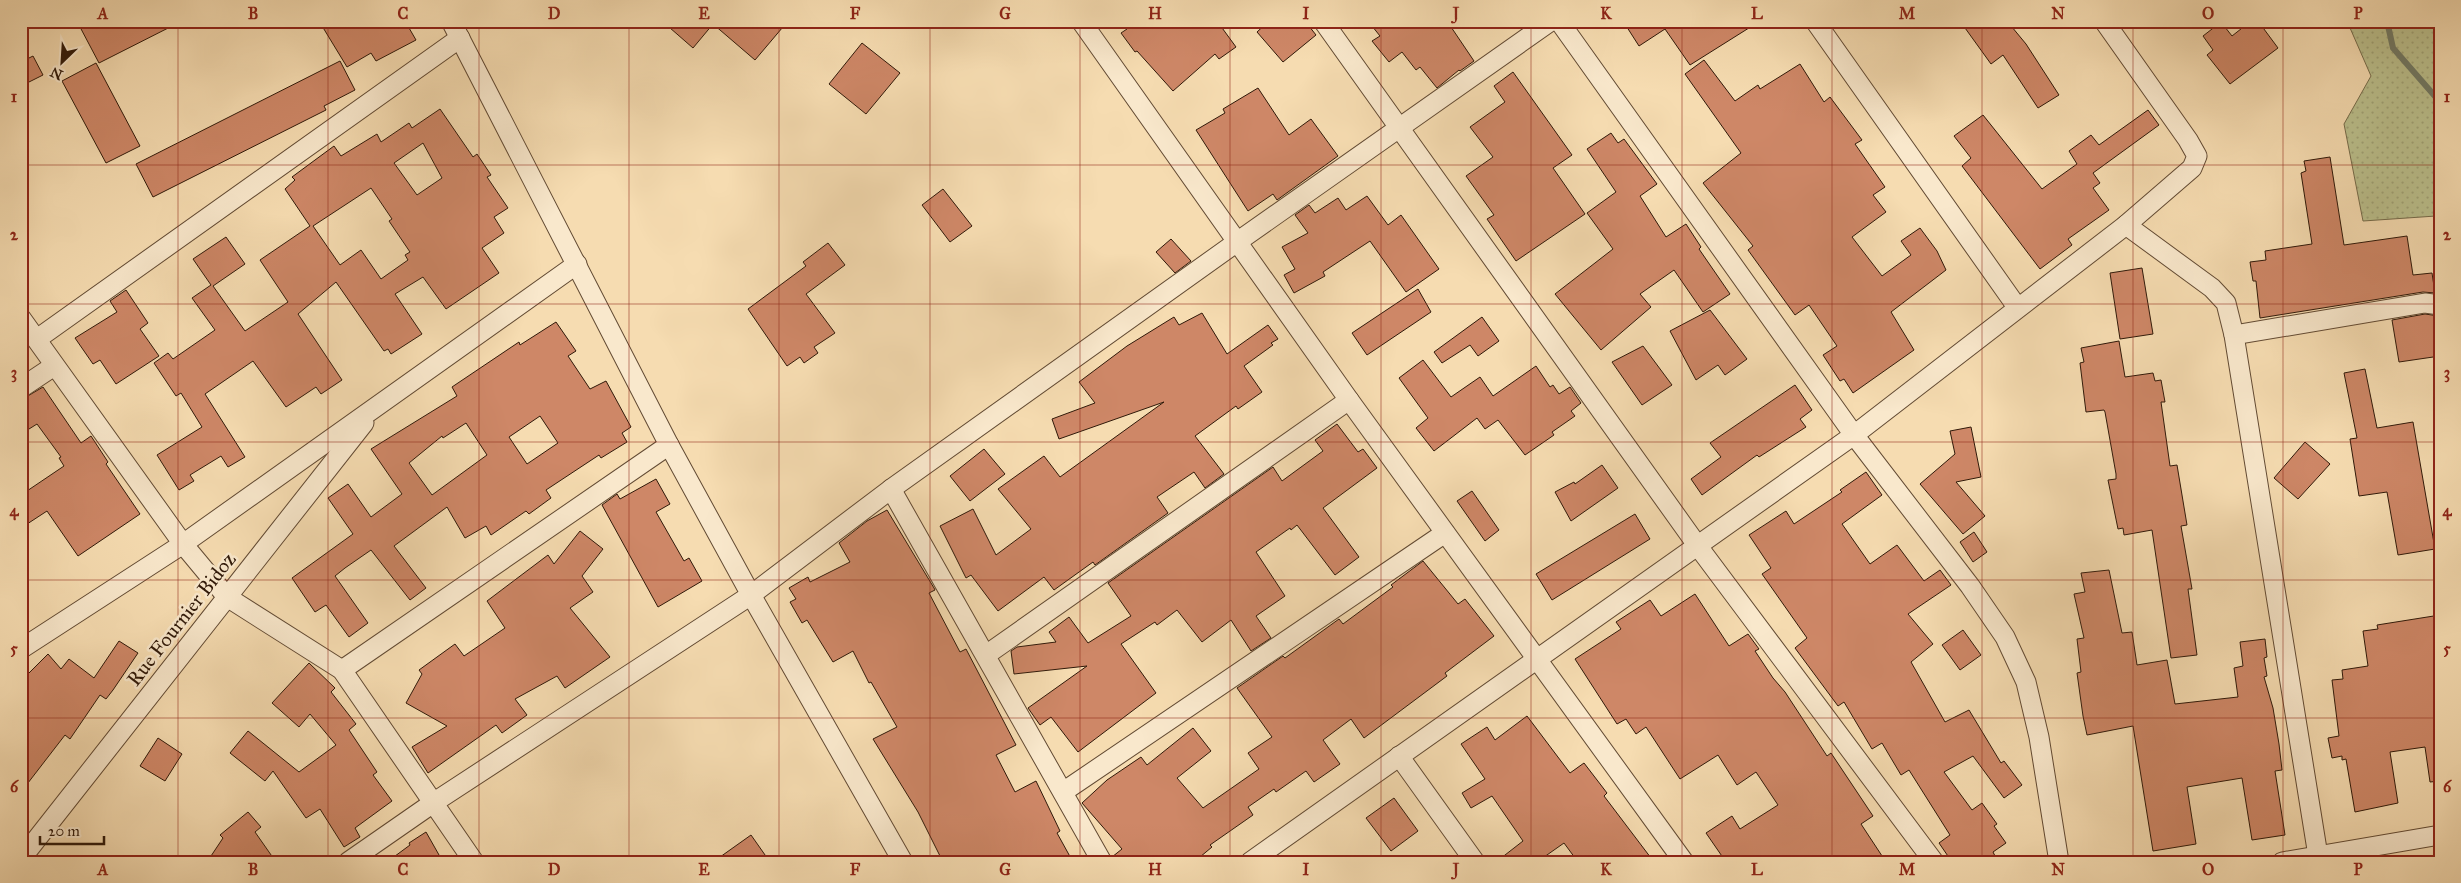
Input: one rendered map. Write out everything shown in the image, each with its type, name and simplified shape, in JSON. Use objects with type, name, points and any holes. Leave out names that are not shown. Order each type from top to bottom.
[{"type":"street","points":[[451,21],[669,445],[751,595],[903,862]]},
{"type":"street","points":[[1081,21],[1349,400],[1684,862]]},
{"type":"street","points":[[1323,21],[1697,545],[1934,862]]},
{"type":"street","points":[[348,862],[433,803],[751,595],[891,489],[1551,21]]},
{"type":"street","points":[[1559,21],[1854,435],[1970,586],[2005,637],[2026,682],[2039,737],[2059,862]]},
{"type":"street","points":[[1814,21],[2018,307]]},
{"type":"street","points":[[1250,862],[1274,855],[1399,756],[1854,435],[2126,225],[2192,168],[2197,156],[2188,140],[2104,21]]},
{"type":"street","points":[[36,339],[460,38]]},
{"type":"street","points":[[2126,225],[2212,288],[2226,303],[2234,335],[2319,858]]},
{"type":"street","points":[[21,649],[183,544],[378,407],[576,264]]},
{"type":"street","points":[[2234,335],[2425,304],[2440,305]]},
{"type":"street","points":[[21,318],[183,544],[227,597],[342,670],[474,862]]},
{"type":"street","points":[[21,388],[54,366]]},
{"type":"street","points":[[986,655],[1349,400]]},
{"type":"street","name":"Rue Fournier Bidoz","points":[[21,859],[378,407]]},
{"type":"street","points":[[342,670],[669,445]]},
{"type":"street","points":[[891,489],[1102,862]]},
{"type":"street","points":[[1063,792],[1445,533]]},
{"type":"street","points":[[1399,756],[1475,862]]},
{"type":"street","points":[[2282,862],[2319,858],[2440,835]]},
{"type":"green space","points":[[2347,21],[2440,21],[2440,218],[2436,216],[2363,221],[2344,124],[2371,76]]},
{"type":"building","points":[[93,21],[182,21],[99,63],[80,27]]},
{"type":"building","points":[[319,21],[405,21],[416,40],[376,61],[371,53],[347,67]]},
{"type":"building","points":[[662,21],[788,21],[755,60],[713,24],[693,48]]},
{"type":"building","points":[[1121,21],[1217,21],[1236,47],[1219,59],[1215,54],[1173,91],[1137,51],[1135,52],[1121,33],[1127,29]]},
{"type":"building","points":[[1269,21],[1305,21],[1316,35],[1283,62],[1257,32]]},
{"type":"building","points":[[1368,21],[1447,21],[1474,61],[1459,70],[1437,88],[1420,67],[1416,70],[1402,52],[1389,62],[1372,41],[1380,36]]},
{"type":"building","points":[[1623,21],[1760,21],[1690,65],[1665,29],[1639,46]]},
{"type":"building","points":[[1960,21],[2007,21],[2026,44],[2059,95],[2038,108],[2003,55],[1991,64]]},
{"type":"building","points":[[2251,21],[2258,21],[2278,48],[2230,84],[2207,55],[2213,50],[2203,36],[2221,22],[2232,36]]},
{"type":"building","points":[[862,43],[900,73],[866,114],[829,84]]},
{"type":"building","points":[[33,56],[43,75],[21,86],[21,62]]},
{"type":"building","points":[[1704,60],[1735,101],[1758,85],[1760,89],[1800,64],[1824,102],[1830,97],[1862,140],[1855,144],[1885,187],[1873,195],[1886,212],[1852,237],[1882,276],[1911,255],[1901,241],[1920,228],[1937,251],[1946,270],[1891,312],[1914,350],[1853,393],[1844,379],[1840,381],[1823,355],[1837,346],[1809,305],[1795,315],[1748,250],[1753,246],[1703,183],[1741,153],[1685,74]]},
{"type":"building","points":[[340,61],[355,90],[324,106],[326,110],[153,197],[136,164]]},
{"type":"building","points":[[96,63],[140,146],[106,163],[62,81]]},
{"type":"building","points":[[1513,72],[1572,155],[1553,168],[1585,214],[1516,261],[1487,219],[1494,215],[1466,176],[1493,157],[1470,127],[1505,102],[1494,86]]},
{"type":"building","points":[[1258,88],[1289,135],[1311,119],[1338,156],[1277,200],[1273,194],[1248,211],[1196,130],[1225,113],[1223,109]]},
{"type":"building","points":[[440,109],[473,157],[477,154],[491,175],[487,177],[508,208],[494,217],[504,233],[482,248],[499,273],[446,309],[423,277],[395,294],[422,334],[391,354],[388,349],[384,351],[336,282],[298,314],[342,380],[321,394],[316,387],[286,407],[253,361],[205,394],[245,457],[228,467],[221,456],[190,475],[194,481],[179,490],[157,455],[202,427],[181,393],[176,396],[154,363],[168,353],[173,359],[215,330],[192,298],[211,285],[193,259],[226,237],[245,264],[213,286],[245,331],[288,302],[260,260],[310,226],[285,189],[295,180],[292,177],[334,146],[341,156],[377,134],[381,142],[409,123],[412,128]],"holes":[[[423,143],[442,178],[417,195],[394,163]],[[371,188],[392,219],[389,221],[410,252],[405,255],[408,260],[381,279],[361,250],[340,265],[313,226]]]},
{"type":"building","points":[[2148,110],[2159,125],[2093,173],[2100,183],[2093,188],[2109,210],[2068,239],[2072,245],[2040,269],[1962,166],[1971,158],[1954,136],[1983,115],[2042,189],[2077,164],[2069,151],[2091,135],[2099,145]]},
{"type":"building","points":[[1611,133],[1618,143],[1624,139],[1657,184],[1640,196],[1666,237],[1686,224],[1701,247],[1699,249],[1730,294],[1703,312],[1674,270],[1640,294],[1651,307],[1601,350],[1555,294],[1613,249],[1587,213],[1616,192],[1587,149]]},
{"type":"building","points":[[2330,157],[2344,245],[2407,236],[2413,275],[2432,273],[2435,293],[2423,292],[2260,318],[2256,281],[2253,281],[2250,262],[2266,260],[2265,251],[2312,244],[2301,173],[2306,171],[2304,161]]},
{"type":"building","points":[[943,189],[972,226],[950,242],[922,205]]},
{"type":"building","points":[[1367,196],[1388,225],[1401,215],[1439,269],[1406,292],[1370,241],[1323,272],[1325,276],[1294,293],[1284,275],[1295,269],[1282,247],[1308,233],[1295,215],[1309,205],[1315,213],[1338,198],[1346,210]]},
{"type":"building","points":[[1171,239],[1191,261],[1175,273],[1156,252]]},
{"type":"building","points":[[828,243],[845,265],[806,294],[835,333],[814,347],[818,353],[804,363],[800,357],[787,366],[748,309],[806,266],[803,262]]},
{"type":"building","points":[[2142,268],[2153,334],[2120,339],[2110,273]]},
{"type":"building","points":[[1418,289],[1431,312],[1367,355],[1352,333]]},
{"type":"building","points":[[126,290],[148,323],[140,329],[159,356],[116,384],[100,360],[93,364],[75,338],[117,312],[110,301]]},
{"type":"building","points":[[1710,310],[1747,359],[1725,375],[1718,365],[1696,380],[1670,331]]},
{"type":"building","points":[[1202,313],[1227,354],[1268,325],[1278,339],[1271,343],[1273,345],[1244,366],[1262,392],[1238,409],[1236,406],[1195,436],[1224,474],[1205,488],[1194,472],[1157,497],[1168,513],[1095,565],[1093,562],[1054,590],[1044,577],[998,611],[971,575],[966,578],[940,526],[973,509],[996,555],[1031,529],[998,489],[1044,456],[1060,477],[1164,402],[1059,439],[1052,419],[1095,403],[1079,382],[1127,346],[1174,317],[1179,325]]},
{"type":"building","points":[[2425,314],[2439,316],[2440,356],[2399,362],[2392,320]]},
{"type":"building","points":[[1482,317],[1499,341],[1478,356],[1470,345],[1442,363],[1434,352]]},
{"type":"building","points":[[556,322],[576,351],[568,356],[590,389],[606,381],[631,427],[622,433],[627,442],[601,458],[599,455],[546,490],[551,498],[529,514],[526,511],[491,535],[486,526],[465,538],[447,507],[394,546],[426,588],[410,600],[371,550],[345,568],[335,576],[368,623],[349,637],[326,605],[315,612],[292,578],[353,534],[328,498],[348,484],[371,517],[402,494],[371,449],[457,396],[452,387],[519,342],[520,345]],"holes":[[[540,416],[558,443],[527,464],[509,437]],[[466,423],[487,455],[432,495],[409,463],[442,436],[443,438]]]},
{"type":"building","points":[[2119,341],[2125,377],[2153,373],[2155,381],[2161,380],[2165,402],[2161,402],[2170,466],[2177,465],[2187,525],[2181,526],[2192,589],[2188,589],[2197,655],[2171,658],[2152,530],[2124,535],[2123,528],[2118,529],[2108,480],[2116,479],[2116,474],[2105,412],[2104,410],[2086,412],[2080,363],[2084,362],[2081,348]]},
{"type":"building","points":[[1643,346],[1672,385],[1642,405],[1612,362]]},
{"type":"building","points":[[1423,360],[1451,397],[1480,377],[1493,396],[1536,366],[1550,387],[1553,385],[1559,394],[1570,387],[1581,403],[1571,411],[1575,416],[1552,432],[1554,435],[1525,455],[1498,420],[1485,429],[1477,418],[1434,451],[1416,428],[1428,418],[1399,378]]},
{"type":"building","points":[[2365,369],[2377,428],[2413,422],[2435,549],[2398,555],[2387,492],[2359,496],[2350,439],[2357,438],[2344,373]]},
{"type":"building","points":[[1795,385],[1812,410],[1800,419],[1806,427],[1759,457],[1757,455],[1702,495],[1691,479],[1721,457],[1710,443]]},
{"type":"building","points":[[43,387],[81,443],[91,436],[108,462],[106,464],[140,514],[78,556],[47,511],[21,528],[21,495],[64,466],[59,458],[61,457],[37,424],[21,434],[21,400]]},
{"type":"building","points":[[1337,424],[1358,452],[1363,449],[1377,468],[1323,508],[1359,557],[1335,575],[1297,525],[1291,530],[1290,528],[1256,552],[1285,596],[1256,616],[1271,638],[1251,651],[1231,620],[1202,642],[1177,610],[1157,625],[1155,622],[1121,644],[1156,693],[1078,752],[1051,717],[1040,725],[1028,708],[1087,666],[1014,674],[1011,651],[1017,647],[1056,642],[1049,632],[1069,617],[1088,643],[1131,616],[1108,583],[1273,467],[1282,481],[1323,451],[1315,440]]},
{"type":"building","points":[[1971,427],[1981,477],[1956,482],[1985,516],[1963,534],[1920,484],[1955,454],[1950,431]]},
{"type":"building","points":[[2305,442],[2330,464],[2298,499],[2274,478]]},
{"type":"building","points":[[984,449],[1005,474],[970,501],[950,476]]},
{"type":"building","points":[[1602,465],[1618,488],[1571,521],[1555,492],[1574,482],[1575,484]]},
{"type":"building","points":[[1866,472],[1882,495],[1842,524],[1870,564],[1897,545],[1924,581],[1940,570],[1951,585],[1908,614],[1933,644],[1911,662],[1945,722],[1969,710],[2001,763],[2004,761],[2022,785],[2004,798],[1973,756],[1944,772],[1972,810],[1982,803],[1997,824],[1994,826],[2006,843],[1993,852],[1998,862],[1952,862],[1939,843],[1950,835],[1909,770],[1901,775],[1882,743],[1872,749],[1844,702],[1838,706],[1795,648],[1807,638],[1762,574],[1771,568],[1749,535],[1786,511],[1794,524],[1842,492],[1840,490]]},
{"type":"building","points":[[656,479],[670,504],[656,512],[684,561],[689,558],[702,581],[658,607],[602,505],[617,494],[620,499]]},
{"type":"building","points":[[1472,491],[1499,530],[1485,541],[1457,501]]},
{"type":"building","points":[[887,510],[934,588],[935,590],[929,593],[960,652],[966,649],[1016,745],[996,755],[1015,792],[1036,781],[1060,831],[1057,833],[1073,862],[943,862],[918,812],[873,739],[897,727],[871,682],[869,683],[853,651],[833,662],[807,620],[802,623],[790,602],[796,599],[789,588],[808,577],[810,582],[850,562],[839,543],[867,521]]},
{"type":"building","points":[[1635,514],[1650,539],[1552,600],[1536,574]]},
{"type":"building","points":[[580,531],[603,549],[582,576],[593,592],[570,608],[610,657],[565,688],[557,676],[515,699],[527,715],[502,733],[496,725],[428,773],[412,747],[447,726],[406,703],[422,674],[419,670],[455,644],[464,656],[505,628],[487,601],[548,555],[554,564]]},
{"type":"building","points":[[1974,532],[1987,552],[1973,562],[1960,542]]},
{"type":"building","points":[[1423,561],[1458,604],[1465,599],[1494,636],[1445,673],[1447,676],[1364,738],[1351,719],[1323,740],[1340,764],[1314,782],[1306,771],[1276,792],[1274,789],[1248,807],[1253,815],[1210,845],[1212,847],[1194,862],[1113,862],[1112,857],[1122,849],[1082,803],[1107,780],[1141,757],[1147,765],[1193,728],[1211,751],[1177,778],[1203,808],[1259,769],[1248,753],[1272,737],[1237,688],[1283,656],[1285,658],[1339,619],[1343,624],[1393,587],[1391,585]]},
{"type":"building","points":[[2109,570],[2122,633],[2132,632],[2137,665],[2167,660],[2175,704],[2238,697],[2234,668],[2243,666],[2240,642],[2265,639],[2267,657],[2264,658],[2267,676],[2264,677],[2273,708],[2279,744],[2282,770],[2275,771],[2285,835],[2252,840],[2242,778],[2187,787],[2196,844],[2153,851],[2133,726],[2087,735],[2083,716],[2077,673],[2081,672],[2077,639],[2084,638],[2074,594],[2085,592],[2081,573]]},
{"type":"building","points":[[1695,594],[1729,646],[1748,634],[1759,649],[1755,651],[1773,678],[1785,692],[1827,756],[1831,753],[1873,816],[1861,824],[1886,862],[1726,862],[1706,833],[1732,816],[1740,829],[1778,805],[1756,772],[1737,785],[1718,755],[1680,779],[1646,727],[1636,734],[1626,719],[1617,724],[1575,659],[1621,629],[1616,622],[1650,600],[1661,616]]},
{"type":"building","points":[[2440,615],[2440,781],[2430,782],[2425,747],[2390,752],[2398,803],[2355,812],[2346,759],[2342,760],[2342,756],[2332,758],[2328,738],[2339,736],[2332,680],[2343,679],[2342,670],[2368,666],[2363,631],[2378,629],[2377,625]]},
{"type":"building","points":[[1963,630],[1981,655],[1960,670],[1942,645]]},
{"type":"building","points":[[119,641],[138,653],[106,699],[100,695],[70,739],[65,735],[21,792],[21,668],[29,673],[48,654],[61,669],[69,659],[94,678]]},
{"type":"building","points":[[309,663],[335,688],[331,692],[356,724],[349,730],[377,772],[373,775],[392,801],[355,828],[360,837],[344,847],[320,809],[306,818],[273,771],[265,781],[230,753],[248,731],[299,772],[336,745],[310,714],[299,727],[272,703]]},
{"type":"building","points":[[1527,716],[1570,773],[1584,763],[1607,793],[1604,796],[1654,862],[1578,862],[1564,843],[1537,862],[1496,862],[1523,841],[1492,796],[1471,808],[1462,793],[1485,779],[1461,744],[1487,727],[1495,740]]},
{"type":"building","points":[[158,738],[182,754],[165,781],[140,766]]},
{"type":"building","points":[[1394,798],[1418,831],[1391,851],[1366,818]]},
{"type":"building","points":[[248,812],[261,827],[255,832],[276,862],[207,862],[223,838],[220,835]]},
{"type":"building","points":[[426,832],[443,862],[387,862],[410,845],[409,843]]},
{"type":"building","points":[[751,835],[770,862],[713,862]]},
{"type":"waterway","points":[[2387,21],[2393,48],[2440,102]]}]
